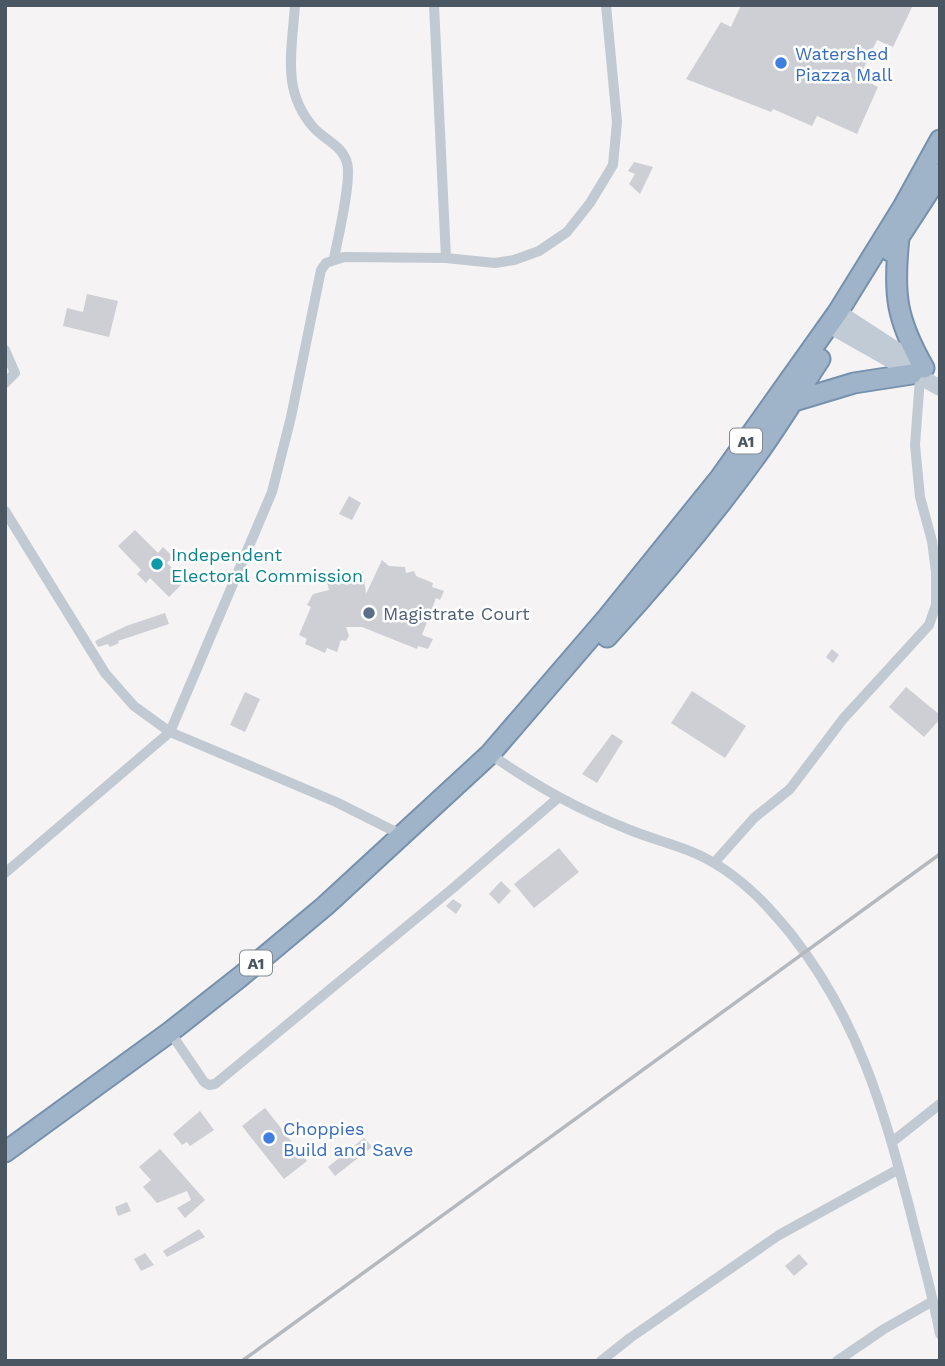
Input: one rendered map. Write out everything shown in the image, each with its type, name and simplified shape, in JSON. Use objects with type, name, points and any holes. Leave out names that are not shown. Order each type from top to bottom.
[{"type":"highway","name":"A1","points":[[520,720],[570,677],[663,575],[738,480],[791,402],[940,140]]},
{"type":"highway","name":"A1","points":[[5,1152],[170,1032],[326,906],[490,754],[720,478],[838,322],[940,174]]},
{"type":"highway","points":[[791,402],[854,383],[919,373],[900,315],[896,283],[899,237]]},
{"type":"main road","points":[[838,322],[940,386]]},
{"type":"street","points":[[295,5],[292,87],[299,109],[317,130],[337,147],[346,159],[349,174],[334,258]]},
{"type":"street","points":[[434,5],[446,258]]},
{"type":"street","points":[[5,873],[170,732],[272,492],[291,416],[321,270],[326,262],[334,258],[446,258],[495,263],[514,260],[539,251],[567,232],[606,180],[613,165],[617,122],[606,5]]},
{"type":"street","points":[[5,350],[15,373],[5,383]]},
{"type":"street","points":[[714,863],[754,818],[790,789],[843,719],[929,625],[936,605],[936,572],[932,541],[920,497],[915,445],[919,373]]},
{"type":"street","points":[[5,511],[9,523],[105,673],[134,706],[170,732],[336,802],[402,835]]},
{"type":"street","points":[[490,754],[558,798],[714,863],[744,883],[769,907],[804,952],[830,989],[863,1056],[892,1142],[940,1334]]},
{"type":"street","points":[[170,1032],[204,1082],[215,1084],[558,798]]},
{"type":"street","points":[[892,1142],[940,1104]]},
{"type":"street","points":[[601,1361],[779,1235],[899,1169]]},
{"type":"street","points":[[837,1361],[933,1300]]},
{"type":"building","name":"Watershed Piazza Mall","points":[[741,5],[913,5],[893,47],[877,40],[859,78],[878,87],[857,134],[817,116],[812,126],[773,109],[771,112],[686,79],[721,22],[731,27]]},
{"type":"building","points":[[634,162],[653,167],[640,194],[629,184],[635,174],[628,171]]},
{"type":"building","points":[[87,294],[118,301],[109,337],[63,326],[67,308],[83,312]]},
{"type":"building","points":[[349,496],[361,503],[352,520],[339,514]]},
{"type":"building","name":"Independent Electoral Commission","points":[[135,530],[158,553],[163,547],[173,557],[167,563],[185,581],[169,597],[150,578],[146,583],[137,574],[141,570],[118,546]]},
{"type":"building","name":"Magistrate Court","points":[[382,560],[389,566],[405,567],[406,573],[414,571],[416,576],[433,583],[432,587],[444,591],[440,600],[436,598],[422,635],[433,639],[428,649],[418,646],[417,649],[362,627],[346,627],[349,636],[346,641],[341,640],[337,652],[327,648],[325,653],[305,644],[307,639],[299,635],[311,607],[307,605],[313,594],[329,590],[327,582],[363,571],[366,594]]},
{"type":"building","points":[[165,613],[169,624],[118,641],[119,643],[110,647],[108,644],[98,647],[95,641],[126,626]]},
{"type":"building","points":[[832,649],[839,655],[833,663],[826,657]]},
{"type":"building","points":[[906,687],[940,715],[940,719],[924,737],[889,707]]},
{"type":"building","points":[[692,691],[746,726],[725,758],[671,723]]},
{"type":"building","points":[[245,692],[260,699],[245,732],[230,725]]},
{"type":"building","points":[[612,734],[623,741],[597,783],[582,774]]},
{"type":"building","points":[[559,848],[579,872],[534,908],[514,884]]},
{"type":"building","points":[[501,881],[511,891],[499,904],[489,894]]},
{"type":"building","points":[[453,899],[462,905],[456,914],[446,906]]},
{"type":"building","points":[[265,1108],[307,1161],[284,1179],[242,1126]]},
{"type":"building","points":[[200,1111],[214,1130],[190,1146],[187,1142],[182,1145],[173,1134]]},
{"type":"building","points":[[364,1138],[372,1147],[335,1176],[328,1167]]},
{"type":"building","points":[[160,1149],[205,1200],[185,1218],[177,1208],[191,1200],[187,1191],[157,1203],[143,1187],[151,1180],[139,1167]]},
{"type":"building","points":[[127,1202],[131,1211],[118,1216],[115,1207]]},
{"type":"building","points":[[199,1229],[205,1237],[167,1257],[163,1251]]},
{"type":"building","points":[[145,1253],[154,1265],[141,1271],[134,1259]]},
{"type":"building","points":[[799,1254],[808,1264],[794,1276],[785,1266]]},
{"type":"railway","points":[[242,1361],[940,854]]},
{"type":"place","name":"Watershed Piazza Mall","points":[[781,63]]},
{"type":"place","name":"Independent Electoral Commission","points":[[157,564]]},
{"type":"place","name":"Magistrate Court","points":[[369,613]]},
{"type":"place","name":"Choppies Build and Save","points":[[269,1138]]}]
